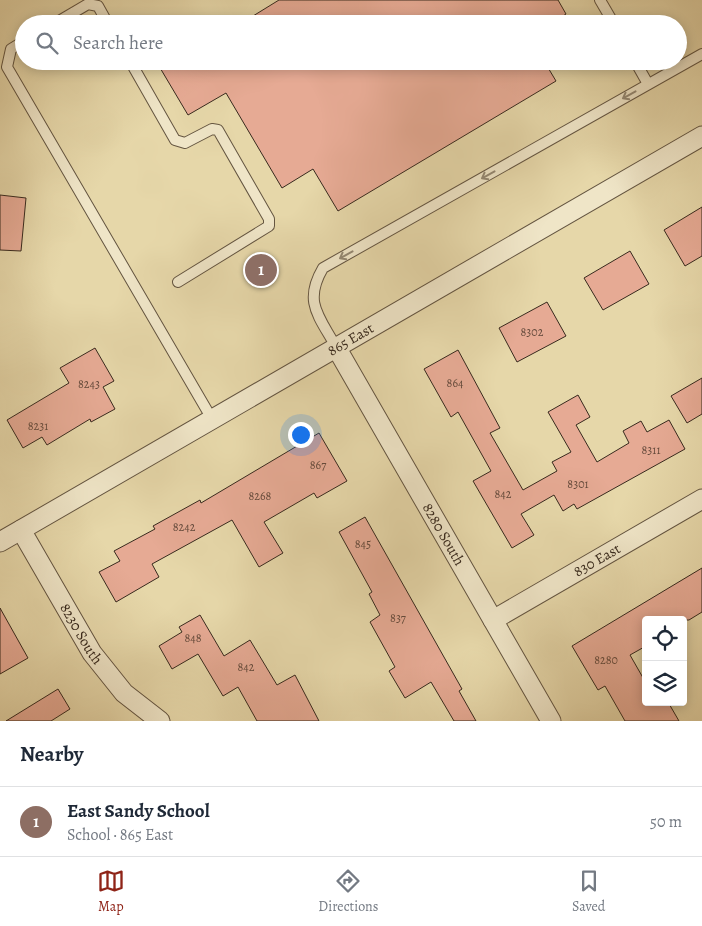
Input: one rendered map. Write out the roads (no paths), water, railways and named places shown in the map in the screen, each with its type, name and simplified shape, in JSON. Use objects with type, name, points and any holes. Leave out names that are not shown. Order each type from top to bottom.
[{"type":"street","name":"865 East","points":[[0,542],[702,136]]},
{"type":"street","name":"8280 South","points":[[336,347],[551,721]]},
{"type":"street","name":"830 East","points":[[492,620],[702,499]]},
{"type":"street","name":"8230 South","points":[[21,530],[92,653],[124,693],[160,721]]},
{"type":"lane","points":[[600,0],[609,15]]},
{"type":"lane","points":[[69,15],[88,4],[98,6],[103,15]]},
{"type":"lane","points":[[15,47],[11,49],[7,67],[212,419]]},
{"type":"lane","points":[[687,62],[702,54]]},
{"type":"lane","points":[[135,70],[175,140],[185,143],[212,129],[218,130],[269,219],[270,226],[178,282]]},
{"type":"lane","points":[[640,70],[648,84]]},
{"type":"lane","points":[[336,347],[312,297],[316,280],[323,268],[673,70]]},
{"type":"place","name":"East Sandy School","points":[[261,270]]}]
